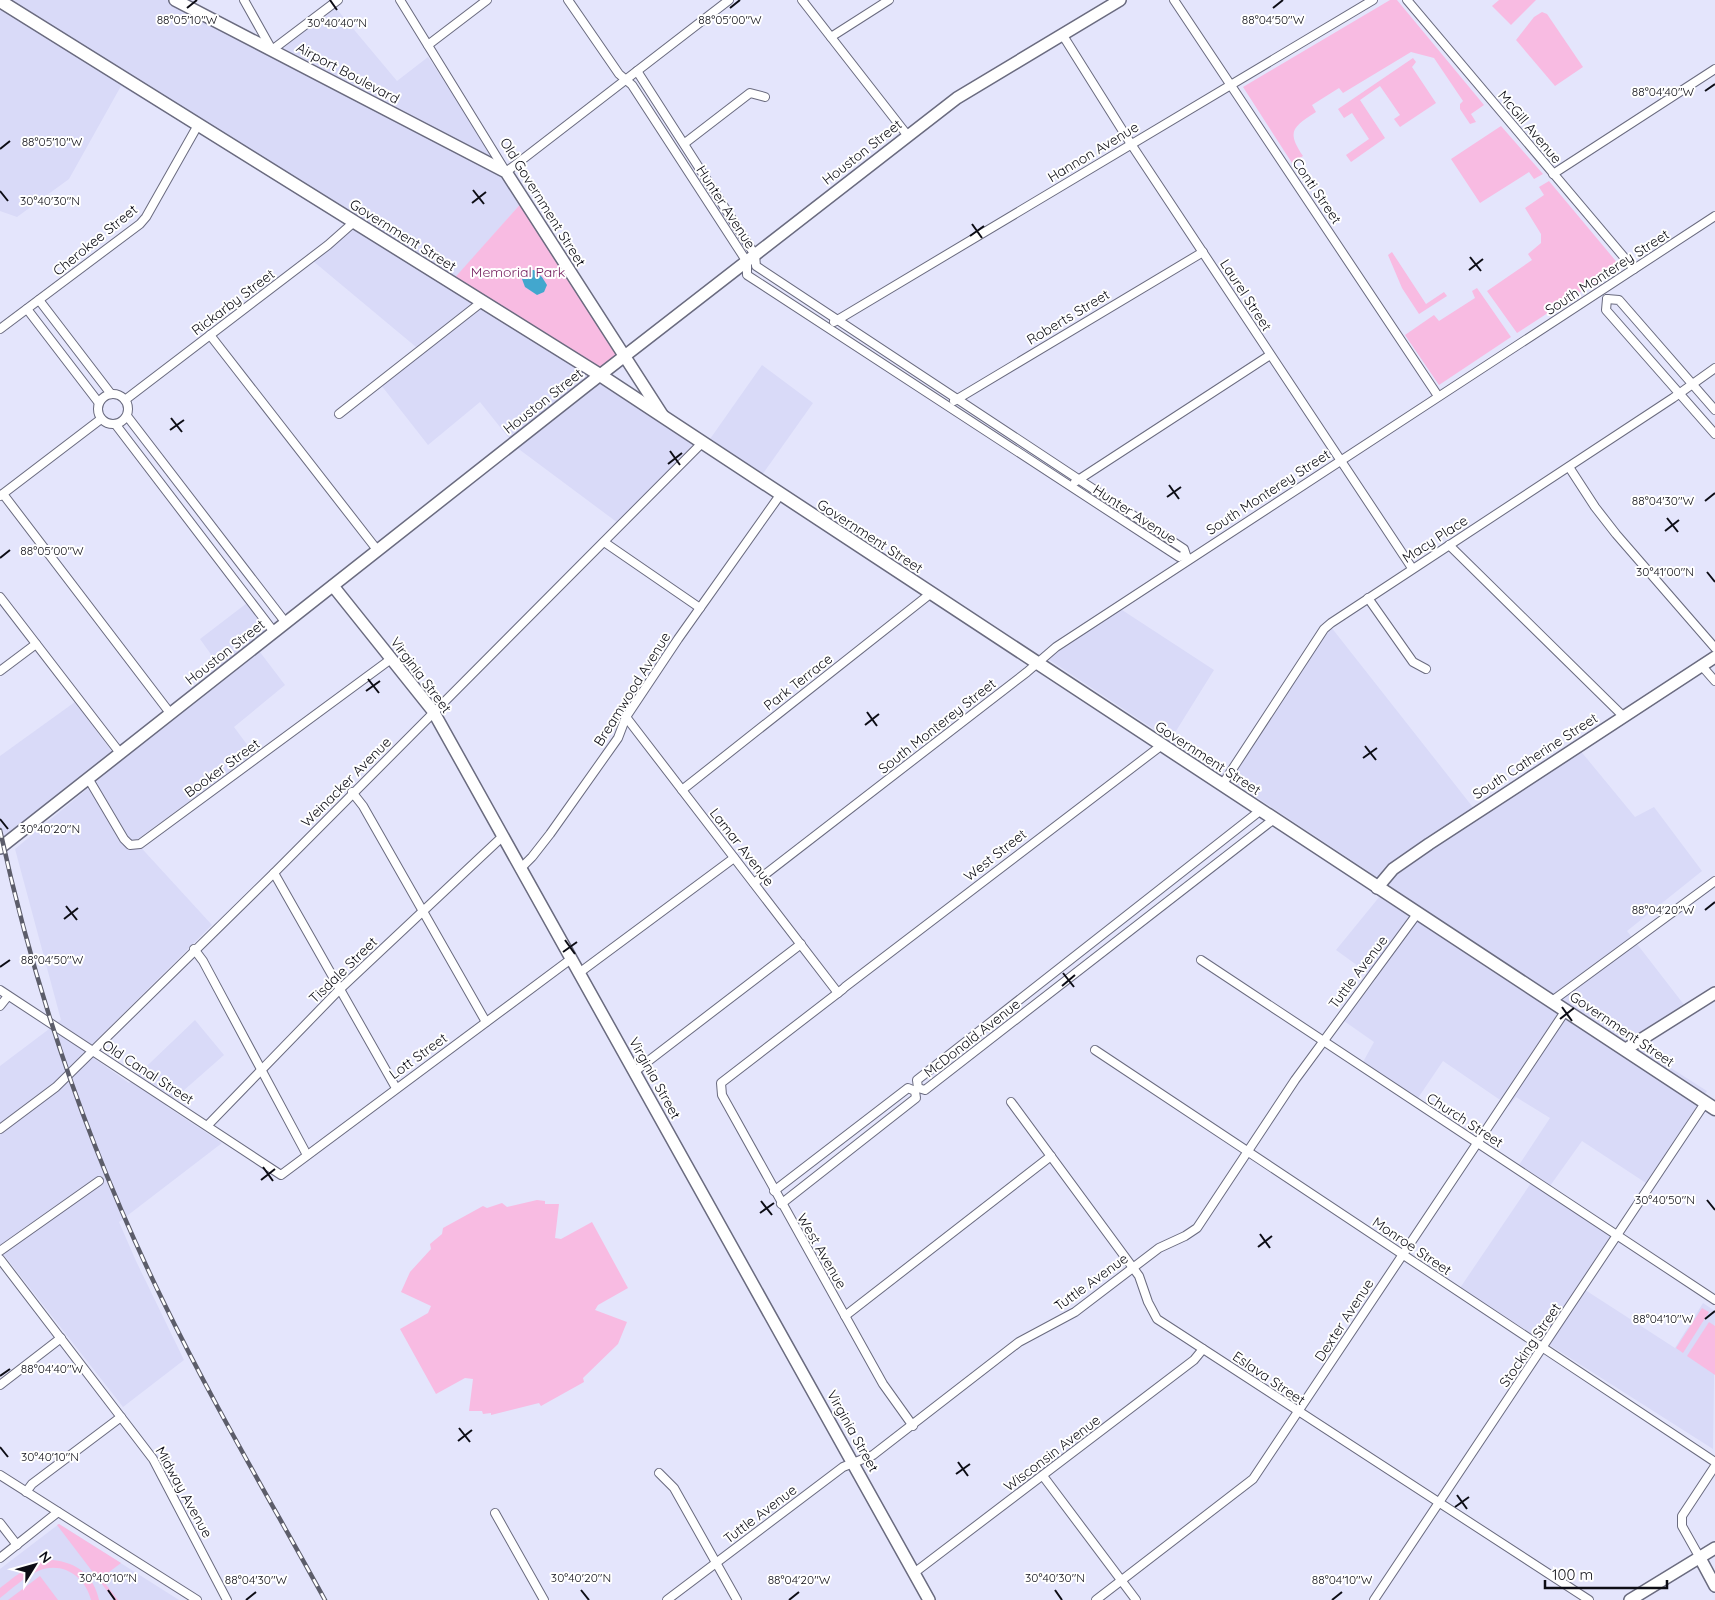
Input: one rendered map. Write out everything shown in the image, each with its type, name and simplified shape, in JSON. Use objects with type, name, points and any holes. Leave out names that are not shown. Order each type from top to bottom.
[{"type":"main road","name":"Government Street","points":[[4,3],[600,375],[702,444],[1377,888],[1626,1049],[1710,1106]]},
{"type":"street","name":"Airport Boulevard","points":[[175,0],[506,172]]},
{"type":"street","points":[[244,0],[272,50],[338,0]]},
{"type":"street","name":"Old Government Street","points":[[400,0],[506,172],[665,418]]},
{"type":"street","points":[[428,45],[487,0]]},
{"type":"street","name":"Hunter Avenue","points":[[568,0],[619,74],[632,85],[751,259],[756,266],[1184,549],[1187,557],[1178,557],[747,275],[751,259],[685,143],[637,71]]},
{"type":"street","points":[[506,172],[729,0]]},
{"type":"street","points":[[802,0],[908,136]]},
{"type":"street","points":[[831,38],[888,0]]},
{"type":"street","name":"Houston Street","points":[[0,848],[600,375],[957,98],[1120,0]]},
{"type":"street","name":"Conti Street","points":[[1174,0],[1438,396]]},
{"type":"street","name":"Hannon Avenue","points":[[828,328],[835,320],[1373,0]]},
{"type":"street","name":"McGill Avenue","points":[[1407,0],[1634,269]]},
{"type":"street","name":"Laurel Street","points":[[1062,34],[1131,144],[1412,568]]},
{"type":"street","points":[[1553,174],[1715,69]]},
{"type":"street","points":[[685,143],[750,92],[765,97]]},
{"type":"street","name":"Cherokee Street","points":[[0,329],[146,217],[198,125]]},
{"type":"street","name":"South Monterey Street","points":[[754,883],[1056,647],[1187,557],[1340,460],[1715,216]]},
{"type":"street","name":"Rickarby Street","points":[[125,400],[354,222]]},
{"type":"street","name":"Roberts Street","points":[[949,407],[955,399],[1203,252]]},
{"type":"street","points":[[1601,290],[1607,299],[1606,310],[1715,434]]},
{"type":"street","points":[[1607,299],[1619,300],[1715,410]]},
{"type":"street","points":[[39,300],[111,394]]},
{"type":"street","points":[[338,414],[483,301]]},
{"type":"street","points":[[27,309],[99,403]]},
{"type":"street","points":[[210,335],[378,551]]},
{"type":"street","points":[[1071,488],[1078,479],[1270,355]]},
{"type":"street","name":"Macy Place","points":[[1222,785],[1324,630],[1412,568],[1680,394],[1715,368]]},
{"type":"street","points":[[127,416],[116,424],[108,424],[101,419],[98,412],[99,403],[104,397],[111,394],[119,395],[125,400],[128,408],[127,416],[286,623]]},
{"type":"street","points":[[101,419],[2,495],[170,713]]},
{"type":"street","points":[[116,424],[274,632]]},
{"type":"street","name":"Weinacker Avenue","points":[[0,1129],[56,1087],[194,949],[274,873],[352,792],[702,444]]},
{"type":"street","points":[[1569,467],[1595,507],[1616,534],[1715,648]]},
{"type":"street","name":"Breamwood Avenue","points":[[520,868],[532,857],[550,834],[618,738],[626,717],[780,495]]},
{"type":"street","points":[[186,517],[198,508]]},
{"type":"street","points":[[604,542],[700,608]]},
{"type":"street","points":[[1449,545],[1623,716]]},
{"type":"street","name":"Virginia Street","points":[[333,586],[433,711],[929,1600]]},
{"type":"street","name":"Park Terrace","points":[[682,790],[930,594]]},
{"type":"street","points":[[0,597],[120,753]]},
{"type":"street","points":[[1368,598],[1413,662],[1426,669]]},
{"type":"street","points":[[0,671],[36,644]]},
{"type":"street","name":"South Catherine Street","points":[[1377,888],[1393,869],[1429,844],[1715,657]]},
{"type":"street","name":"Booker Street","points":[[88,778],[124,839],[130,845],[140,844],[391,659]]},
{"type":"street","points":[[1702,666],[1715,681]]},
{"type":"street","name":"Lamar Avenue","points":[[626,717],[801,944],[842,990]]},
{"type":"street","name":"West Street","points":[[721,1084],[1162,745]]},
{"type":"street","points":[[352,792],[363,806],[486,1022]]},
{"type":"street","name":"McDonald Avenue","points":[[1261,810],[917,1080],[918,1088],[926,1090],[1274,819]]},
{"type":"street","name":"Tisdale Street","points":[[208,1125],[340,990],[502,837]]},
{"type":"street","points":[[579,973],[734,858]]},
{"type":"street","points":[[274,873],[396,1088]]},
{"type":"street","points":[[1552,1001],[1715,881]]},
{"type":"street","name":"Tuttle Avenue","points":[[667,1600],[843,1467],[874,1455],[1019,1342],[1075,1312],[1158,1248],[1185,1236],[1197,1228],[1323,1041],[1417,914]]},
{"type":"street","points":[[634,1072],[801,944]]},
{"type":"street","points":[[194,949],[203,961],[307,1155]]},
{"type":"street","name":"Lott Street","points":[[281,1175],[571,959]]},
{"type":"street","name":"Church Street","points":[[1201,960],[1715,1300]]},
{"type":"street","name":"Old Canal Street","points":[[0,990],[208,1125],[281,1175]]},
{"type":"street","points":[[1626,1049],[1715,993]]},
{"type":"street","points":[[0,1006],[8,996]]},
{"type":"street","name":"Dexter Avenue","points":[[1096,1600],[1245,1487],[1257,1473],[1476,1142],[1566,1010]]},
{"type":"street","name":"Monroe Street","points":[[1095,1050],[1715,1462]]},
{"type":"street","name":"West Avenue","points":[[721,1084],[722,1095],[781,1204],[883,1384],[913,1426]]},
{"type":"street","name":"McDonald Avenue","points":[[774,1191],[908,1088],[915,1091],[916,1098],[781,1204]]},
{"type":"street","name":"Eslava Street","points":[[1011,1102],[1139,1276],[1148,1302],[1157,1319],[1589,1600]]},
{"type":"street","name":"Stocking Street","points":[[1374,1600],[1618,1235],[1710,1106]]},
{"type":"street","points":[[845,1316],[1051,1156]]},
{"type":"street","points":[[0,1251],[99,1181]]},
{"type":"street","name":"Midway Avenue","points":[[0,1260],[153,1459],[227,1600]]},
{"type":"street","points":[[0,1384],[61,1338]]},
{"type":"street","name":"Wisconsin Avenue","points":[[914,1573],[1194,1360],[1203,1349]]},
{"type":"street","points":[[26,1492],[32,1484],[121,1417]]},
{"type":"street","points":[[1715,1466],[1682,1516],[1682,1526],[1715,1586]]},
{"type":"street","points":[[659,1473],[674,1488],[737,1600]]},
{"type":"street","points":[[0,1475],[197,1600]]},
{"type":"street","points":[[1043,1476],[1136,1600]]},
{"type":"street","points":[[0,1558],[58,1512]]},
{"type":"street","points":[[494,1513],[544,1600]]},
{"type":"street","points":[[0,1523],[17,1545]]},
{"type":"street","points":[[1630,1600],[1715,1548]]},
{"type":"shaded area","points":[[0,0],[187,0],[281,49],[335,7],[397,81],[428,57],[524,200],[448,287],[691,441],[710,439],[762,365],[813,403],[755,485],[696,444],[618,523],[516,447],[480,402],[428,445],[381,385],[422,352],[313,261],[354,227],[121,86],[69,179],[17,217],[0,211]]},
{"type":"shaded area","points":[[247,603],[268,631],[253,643],[285,685],[234,727],[254,754],[135,841],[212,925],[85,1052],[129,1083],[195,1020],[224,1055],[166,1106],[222,1143],[119,1222],[184,1360],[123,1407],[0,1250],[0,1066],[61,1020],[15,849],[225,674],[200,639]]},
{"type":"shaded area","points":[[1119,608],[1214,670],[1171,739],[1232,778],[1331,627],[1479,815],[1579,749],[1635,817],[1654,807],[1702,871],[1627,931],[1685,1006],[1630,1042],[1707,1091],[1646,1183],[1582,1141],[1550,1186],[1519,1165],[1550,1118],[1516,1097],[1509,1106],[1443,1061],[1418,1098],[1363,1062],[1374,1042],[1344,1021],[1376,979],[1336,950],[1389,885],[1048,659]]},
{"type":"shaded area","points":[[75,702],[113,753],[0,842],[0,756]]},
{"type":"shaded area","points":[[1531,1183],[1612,1236],[1579,1286],[1675,1348],[1703,1303],[1715,1311],[1713,1449],[1460,1288]]},
{"type":"shaded area","points":[[59,1524],[179,1600],[0,1600],[0,1569]]},
{"type":"green space","points":[[1390,0],[1397,0],[1484,105],[1471,114],[1476,122],[1470,124],[1460,109],[1460,104],[1463,101],[1434,58],[1411,52],[1343,93],[1339,88],[1312,105],[1316,112],[1294,130],[1295,141],[1303,156],[1292,163],[1243,87]]},
{"type":"green space","points":[[1499,0],[1536,0],[1511,25],[1492,6]]},
{"type":"green space","points":[[1542,12],[1547,14],[1583,67],[1555,86],[1516,40],[1534,17]]},
{"type":"green space","points":[[1413,58],[1416,62],[1412,67],[1436,103],[1400,127],[1394,119],[1400,115],[1380,86],[1360,100],[1385,138],[1351,162],[1346,155],[1369,139],[1352,113],[1344,118],[1338,109]]},
{"type":"green space","points":[[1501,126],[1543,174],[1534,179],[1529,172],[1480,203],[1451,159]]},
{"type":"green space","points":[[1549,181],[1620,266],[1517,333],[1487,291],[1532,260],[1528,254],[1541,243],[1541,234],[1525,208],[1544,195],[1539,187]]},
{"type":"green space","name":"Memorial Park","points":[[524,200],[625,357],[600,375],[451,282]]},
{"type":"green space","points":[[1392,252],[1426,304],[1444,292],[1447,296],[1419,314],[1402,288],[1388,255]]},
{"type":"green space","points":[[1477,288],[1511,337],[1439,385],[1405,335],[1434,315],[1439,321],[1475,298],[1472,291]]},
{"type":"green space","points":[[537,1200],[545,1201],[545,1204],[559,1204],[555,1238],[561,1239],[592,1222],[628,1288],[598,1305],[595,1310],[627,1322],[618,1344],[583,1378],[584,1382],[541,1406],[539,1403],[491,1415],[491,1413],[483,1414],[482,1411],[469,1411],[473,1379],[465,1378],[436,1394],[400,1329],[428,1313],[431,1306],[401,1292],[410,1272],[431,1249],[430,1244],[442,1234],[443,1228],[483,1206],[487,1208],[502,1203],[507,1207]]},
{"type":"green space","points":[[1702,1308],[1709,1312],[1683,1353],[1676,1348]]},
{"type":"green space","points":[[1709,1322],[1715,1326],[1715,1375],[1687,1356]]},
{"type":"green space","points":[[59,1524],[121,1563],[101,1578],[118,1600],[114,1600],[57,1525]]},
{"type":"green space","points":[[52,1560],[77,1567],[89,1577],[97,1591],[99,1600],[91,1600],[84,1584],[78,1578],[64,1569],[56,1568],[38,1571],[0,1598],[0,1588],[18,1574],[44,1561]]},
{"type":"green space","points":[[40,1576],[58,1600],[8,1600]]},
{"type":"water","points":[[526,270],[534,270],[542,277],[547,285],[544,292],[537,295],[525,287],[522,279]]},
{"type":"railway","points":[[0,830],[14,891],[48,1011],[67,1070],[111,1186],[181,1337],[325,1600]]}]
